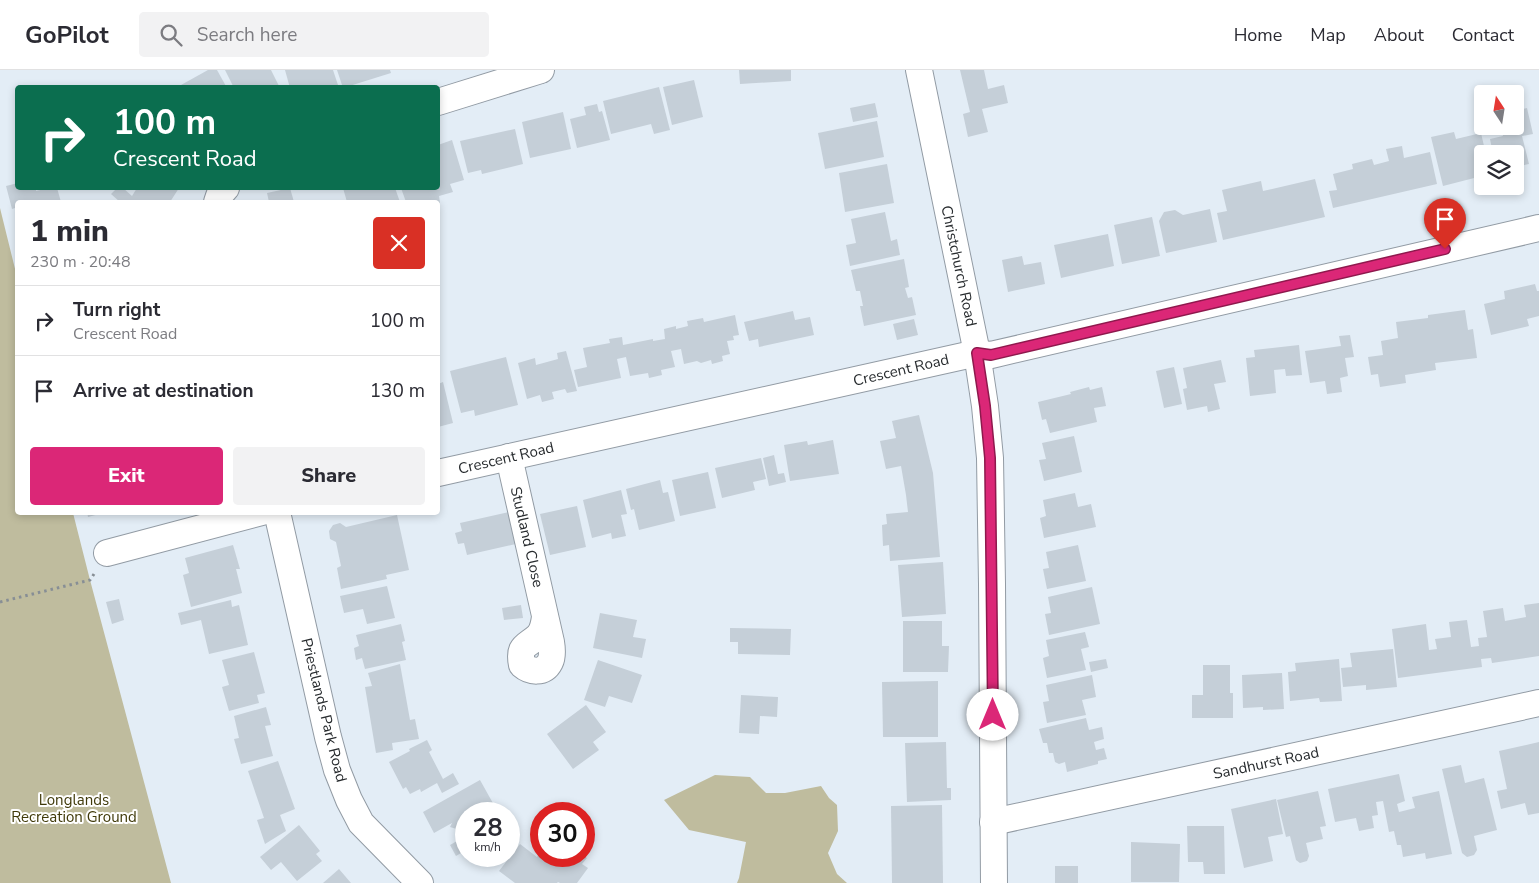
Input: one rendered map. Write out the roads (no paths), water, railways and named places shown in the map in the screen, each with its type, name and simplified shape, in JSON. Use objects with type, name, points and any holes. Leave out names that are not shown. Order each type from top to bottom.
[{"type":"street","points":[[440,101],[541,70]]},
{"type":"street","name":"Christchurch Road","points":[[919,70],[977,353],[990,458],[994,883]]},
{"type":"street","name":"Crescent Road","points":[[440,473],[977,353],[991,355],[1539,228]]},
{"type":"street","name":"Studland Close","points":[[509,457],[545,617]]},
{"type":"street","points":[[107,553],[251,515]]},
{"type":"street","name":"Priestlands Park Road","points":[[278,515],[328,737],[349,800],[362,823],[420,883]]},
{"type":"street","name":"Sandhurst Road","points":[[993,822],[1539,703]]},
{"type":"park label","name":"Longlands Recreation Ground","points":[[74,808]]}]
